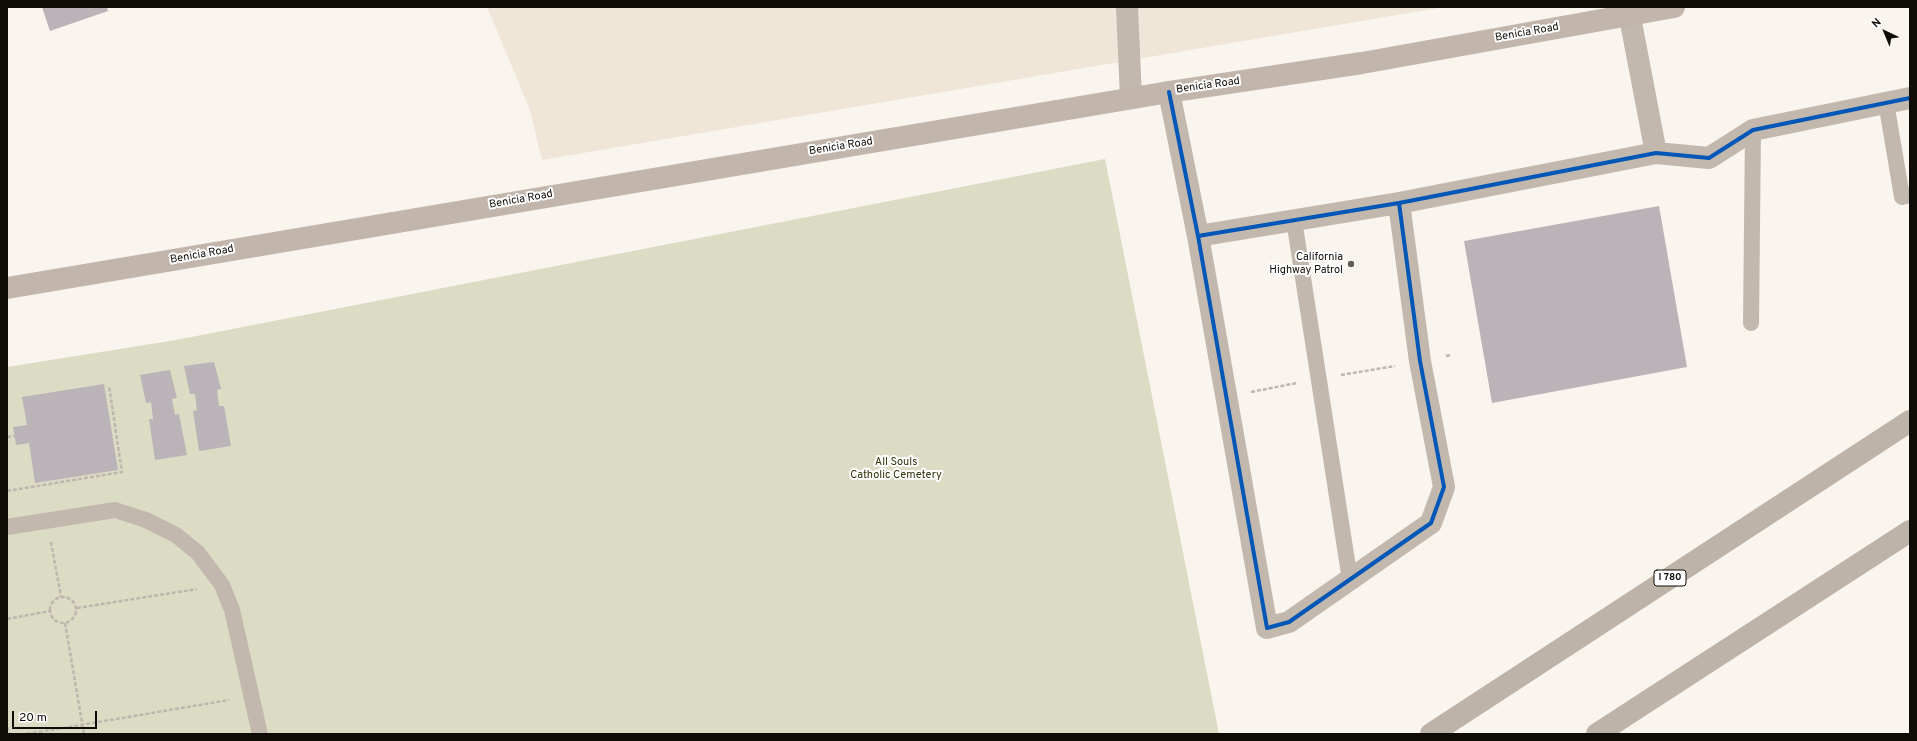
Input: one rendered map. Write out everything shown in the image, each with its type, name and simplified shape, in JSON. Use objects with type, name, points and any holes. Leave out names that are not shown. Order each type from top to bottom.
[{"type":"highway","name":"I 780","points":[[1431,734],[1910,421]]},
{"type":"highway","points":[[1597,734],[1910,531]]},
{"type":"main road","name":"Benicia Road","points":[[7,288],[1131,98],[1362,63],[1629,11],[1674,7]]},
{"type":"street","points":[[1127,7],[1131,98]]},
{"type":"street","points":[[1629,11],[1656,153]]},
{"type":"street","points":[[1169,92],[1198,236],[1268,628],[1289,622],[1431,523],[1444,487],[1420,361],[1399,203]]},
{"type":"street","points":[[1198,236],[1399,203],[1656,153],[1709,158],[1753,130],[1910,98]]},
{"type":"lane","points":[[1886,102],[1902,197],[1910,195]]},
{"type":"lane","points":[[1751,323],[1753,130]]},
{"type":"lane","points":[[1294,220],[1350,580]]},
{"type":"lane","points":[[7,527],[115,510],[146,520],[176,535],[198,553],[222,585],[232,610],[252,693],[260,734]]},
{"type":"path","points":[[7,491],[122,472],[109,386]]},
{"type":"path","points":[[7,437],[15,436]]},
{"type":"path","points":[[48,521],[61,597]]},
{"type":"path","points":[[77,608],[222,585]]},
{"type":"path","points":[[61,597],[73,600],[77,608],[75,616],[65,623],[56,621],[50,612],[51,605],[54,601],[61,597]]},
{"type":"path","points":[[7,619],[50,612]]},
{"type":"path","points":[[65,623],[84,734]]},
{"type":"path","points":[[27,734],[224,701],[252,693]]},
{"type":"path","points":[[7,727],[10,734]]},
{"type":"shaded area","points":[[487,7],[1444,7],[542,160],[530,110]]},
{"type":"green space","name":"All Souls Catholic Cemetery","points":[[1105,159],[1219,734],[7,734],[7,367],[176,340]]},
{"type":"building","points":[[42,7],[107,7],[108,11],[50,31]]},
{"type":"building","points":[[1659,206],[1687,367],[1492,403],[1464,241]]},
{"type":"building","points":[[214,362],[221,389],[217,390],[219,406],[224,406],[231,446],[199,451],[193,411],[197,410],[195,394],[190,394],[184,366]]},
{"type":"building","points":[[170,370],[177,398],[172,399],[175,415],[179,414],[187,455],[155,460],[149,419],[153,419],[151,402],[146,403],[140,375]]},
{"type":"building","points":[[104,384],[118,470],[35,483],[29,443],[16,445],[13,427],[27,425],[22,397]]},
{"type":"cycle path","points":[[1169,92],[1198,236],[1267,628],[1289,622],[1431,523],[1444,487],[1420,361],[1399,203]]},
{"type":"cycle path","points":[[1198,236],[1399,203],[1656,153],[1709,158],[1753,130],[1910,98]]},
{"type":"place","name":"California Highway Patrol","points":[[1351,264]]}]
